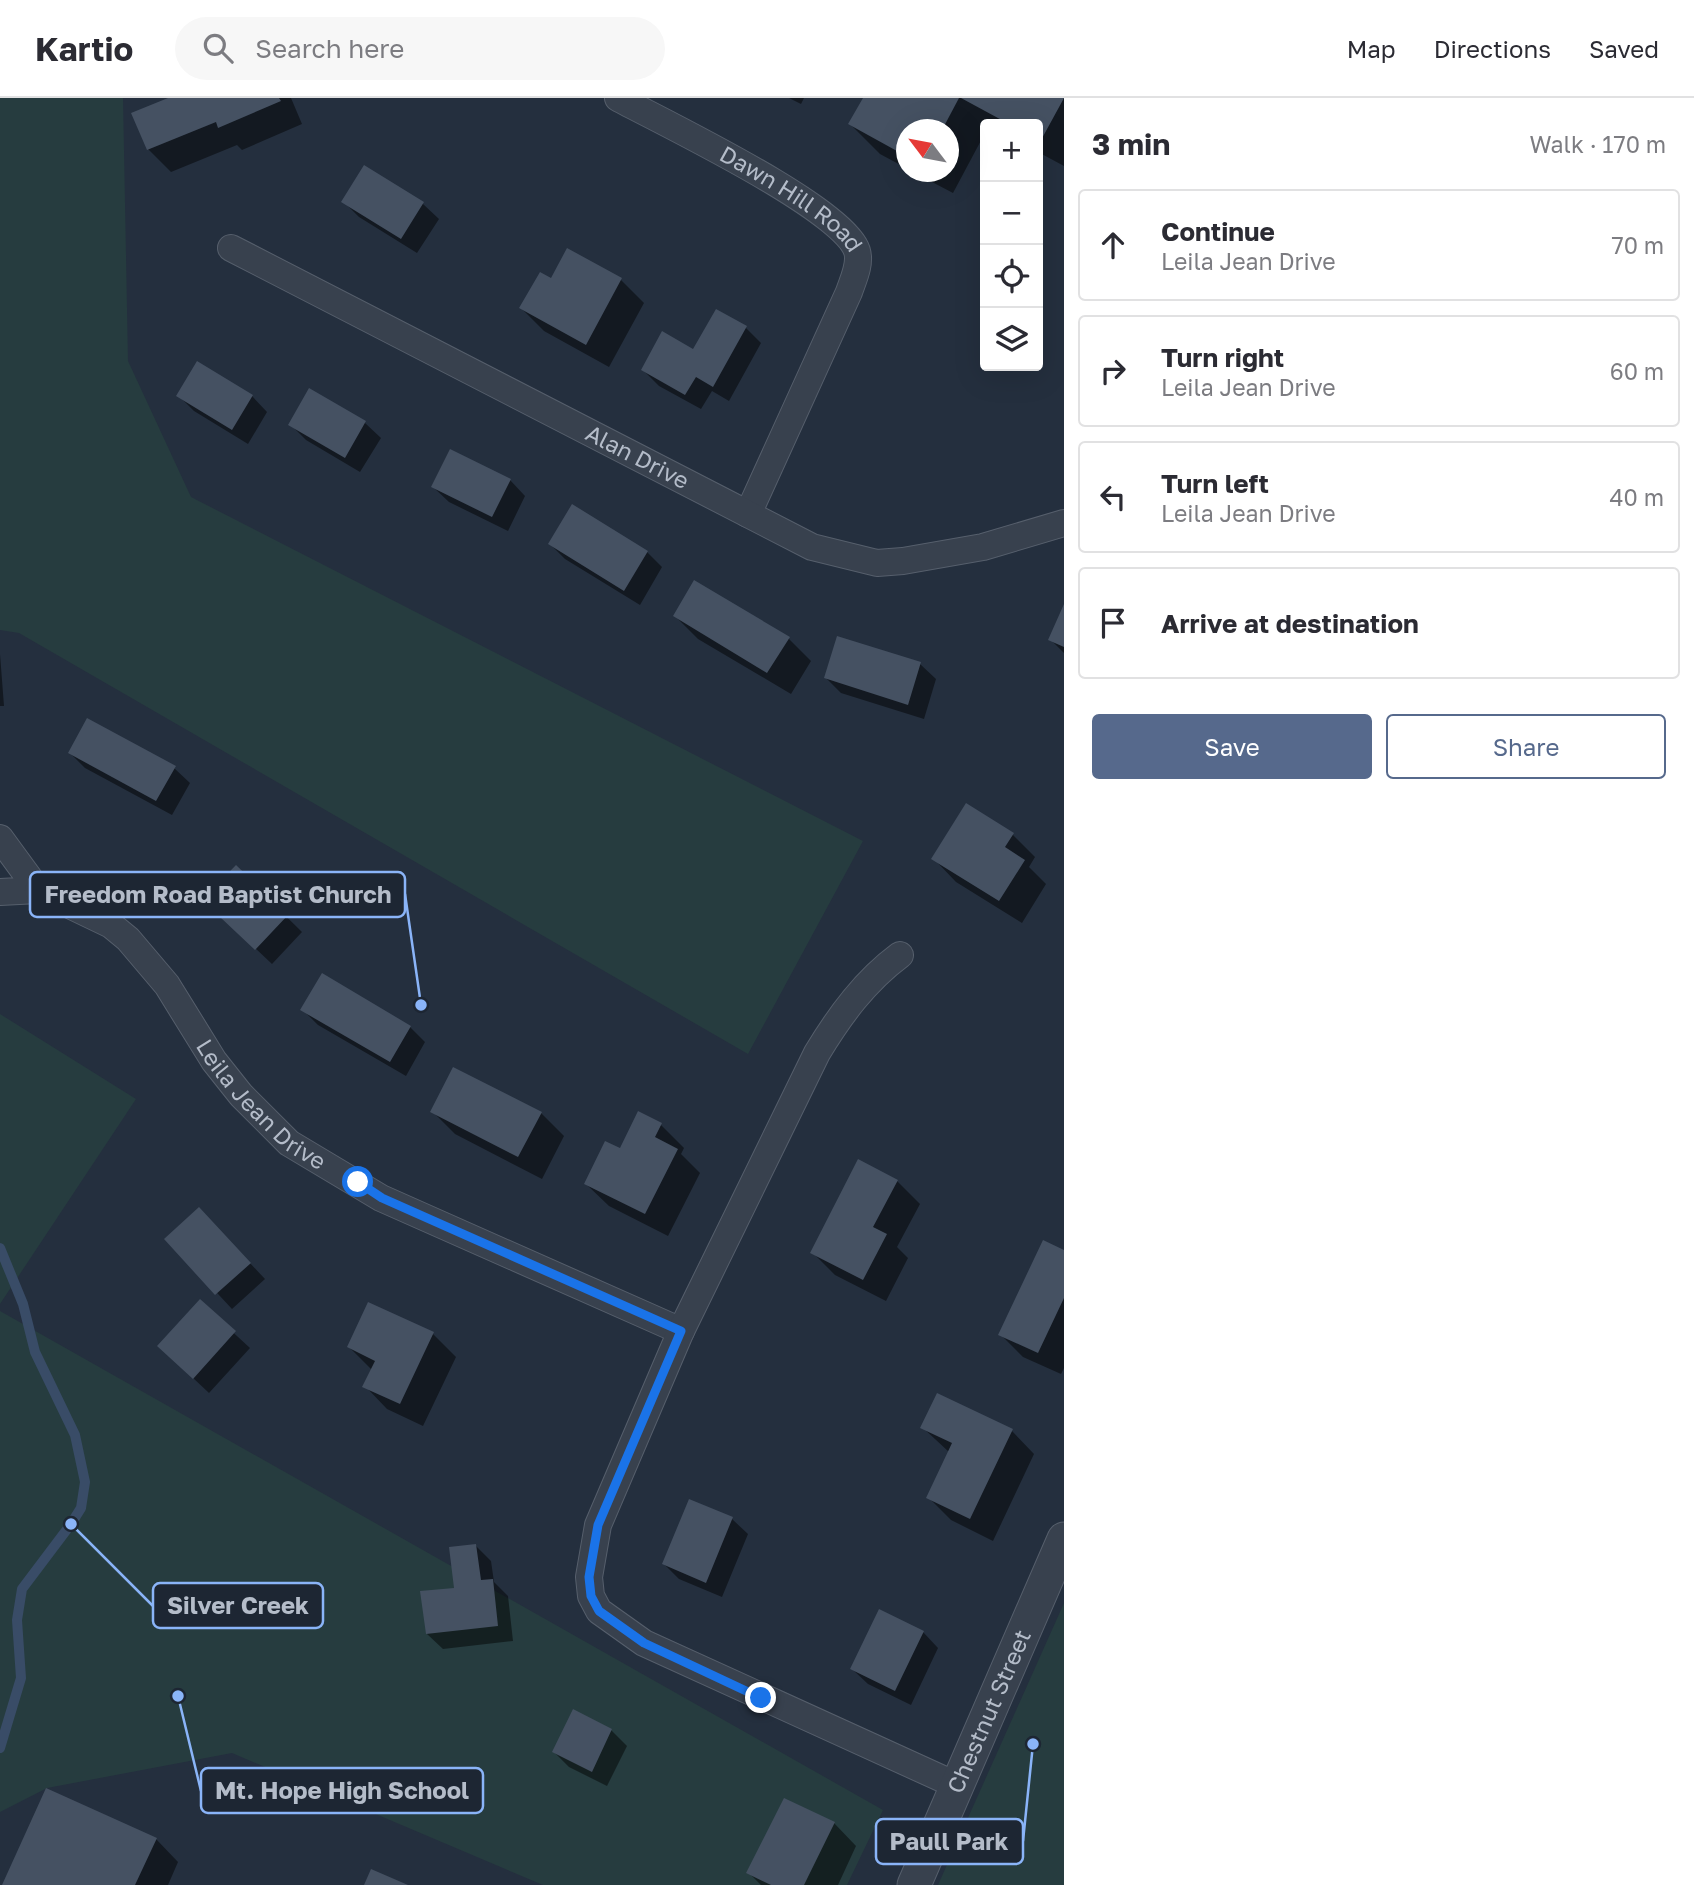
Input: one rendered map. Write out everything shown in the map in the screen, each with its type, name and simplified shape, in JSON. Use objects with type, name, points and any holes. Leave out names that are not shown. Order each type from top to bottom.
[{"type":"street","name":"Dawn Hill Road","points":[[618,98],[800,197],[845,233],[857,251],[857,268],[849,292],[748,514]]},
{"type":"street","name":"Alan Drive","points":[[231,248],[812,547],[877,563],[983,547],[1064,523]]},
{"type":"street","name":"Leila Jean Drive","points":[[0,838],[38,890],[111,925],[128,939],[167,985],[214,1061],[240,1095],[289,1143],[382,1198],[681,1331]]},
{"type":"street","name":"Leila Jean Drive","points":[[0,892],[38,890]]},
{"type":"street","points":[[900,955],[867,984],[834,1024],[817,1053],[681,1331],[598,1525],[589,1577],[591,1596],[599,1611],[644,1643],[958,1786]]},
{"type":"street","name":"Chestnut Street","points":[[914,1885],[1064,1539]]},
{"type":"green space","points":[[0,98],[123,98],[128,361],[191,497],[863,841],[748,1054],[19,633],[0,630]]},
{"type":"green space","points":[[0,1014],[136,1099],[0,1304]]},
{"type":"green space","points":[[0,1311],[883,1810],[847,1885],[543,1885],[232,1753],[47,1788],[0,1812]]},
{"type":"green space","points":[[1064,1603],[1064,1885],[938,1885]]},
{"type":"building","points":[[168,98],[279,98],[281,101],[218,128],[216,122],[147,150],[131,113]]},
{"type":"building","points":[[863,98],[959,98],[948,119],[896,119],[896,150],[848,124]]},
{"type":"building","points":[[961,98],[1064,98],[1043,136],[1043,119],[1000,119]]},
{"type":"building","points":[[364,165],[424,202],[401,239],[341,202]]},
{"type":"building","points":[[567,248],[622,278],[586,345],[519,308],[540,272],[551,278]]},
{"type":"building","points":[[716,309],[747,326],[713,387],[696,377],[685,395],[641,370],[662,331],[693,349]]},
{"type":"building","points":[[197,361],[253,395],[232,430],[176,396]]},
{"type":"building","points":[[309,388],[366,421],[345,458],[288,425]]},
{"type":"building","points":[[450,449],[511,479],[492,517],[431,487]]},
{"type":"building","points":[[572,504],[648,551],[624,591],[548,544]]},
{"type":"building","points":[[694,580],[790,637],[767,673],[673,616]]},
{"type":"building","points":[[1064,604],[1064,647],[1048,640]]},
{"type":"building","points":[[837,636],[921,662],[908,705],[824,678]]},
{"type":"building","points":[[87,718],[176,766],[156,801],[68,753]]},
{"type":"building","points":[[966,803],[1014,833],[1005,847],[1025,860],[999,901],[931,859]]},
{"type":"building","points":[[236,865],[288,915],[255,950],[202,900]]},
{"type":"building","points":[[322,973],[411,1026],[390,1062],[300,1010]]},
{"type":"building","points":[[453,1067],[542,1112],[518,1157],[430,1112]]},
{"type":"building","points":[[638,1111],[662,1123],[655,1137],[678,1149],[645,1214],[584,1184],[605,1141],[620,1148]]},
{"type":"building","points":[[858,1159],[898,1180],[873,1227],[887,1234],[863,1280],[810,1253]]},
{"type":"building","points":[[199,1207],[251,1263],[215,1295],[164,1239]]},
{"type":"building","points":[[1043,1240],[1064,1250],[1064,1298],[1038,1353],[998,1335]]},
{"type":"building","points":[[200,1299],[236,1331],[193,1379],[157,1346]]},
{"type":"building","points":[[368,1302],[434,1332],[400,1404],[362,1387],[375,1361],[347,1347]]},
{"type":"building","points":[[937,1393],[1013,1429],[970,1519],[926,1498],[952,1443],[920,1428]]},
{"type":"building","points":[[689,1499],[733,1517],[706,1583],[662,1564]]},
{"type":"building","points":[[476,1544],[481,1580],[493,1579],[498,1626],[426,1634],[420,1591],[454,1588],[449,1547]]},
{"type":"building","points":[[879,1609],[924,1631],[895,1691],[850,1669]]},
{"type":"building","points":[[573,1709],[612,1729],[592,1772],[552,1752]]},
{"type":"building","points":[[46,1788],[157,1838],[135,1885],[2,1885]]},
{"type":"building","points":[[784,1798],[835,1822],[804,1885],[771,1885],[746,1873]]},
{"type":"building","points":[[371,1869],[408,1885],[364,1885]]},
{"type":"waterway","points":[[0,1248],[23,1304],[35,1352],[75,1435],[85,1482],[81,1508],[22,1589],[17,1620],[21,1678],[0,1748]]},
{"type":"place","name":"Freedom Road Baptist Church","points":[[421,1005]]},
{"type":"place","name":"Silver Creek","points":[[71,1524]]},
{"type":"place","name":"Mt. Hope High School","points":[[178,1696]]},
{"type":"place","name":"Paull Park","points":[[1033,1744]]},
{"type":"route","points":[[358,1182],[382,1198],[681,1331],[598,1525],[589,1577],[591,1596],[599,1611],[644,1643],[761,1698]]}]
